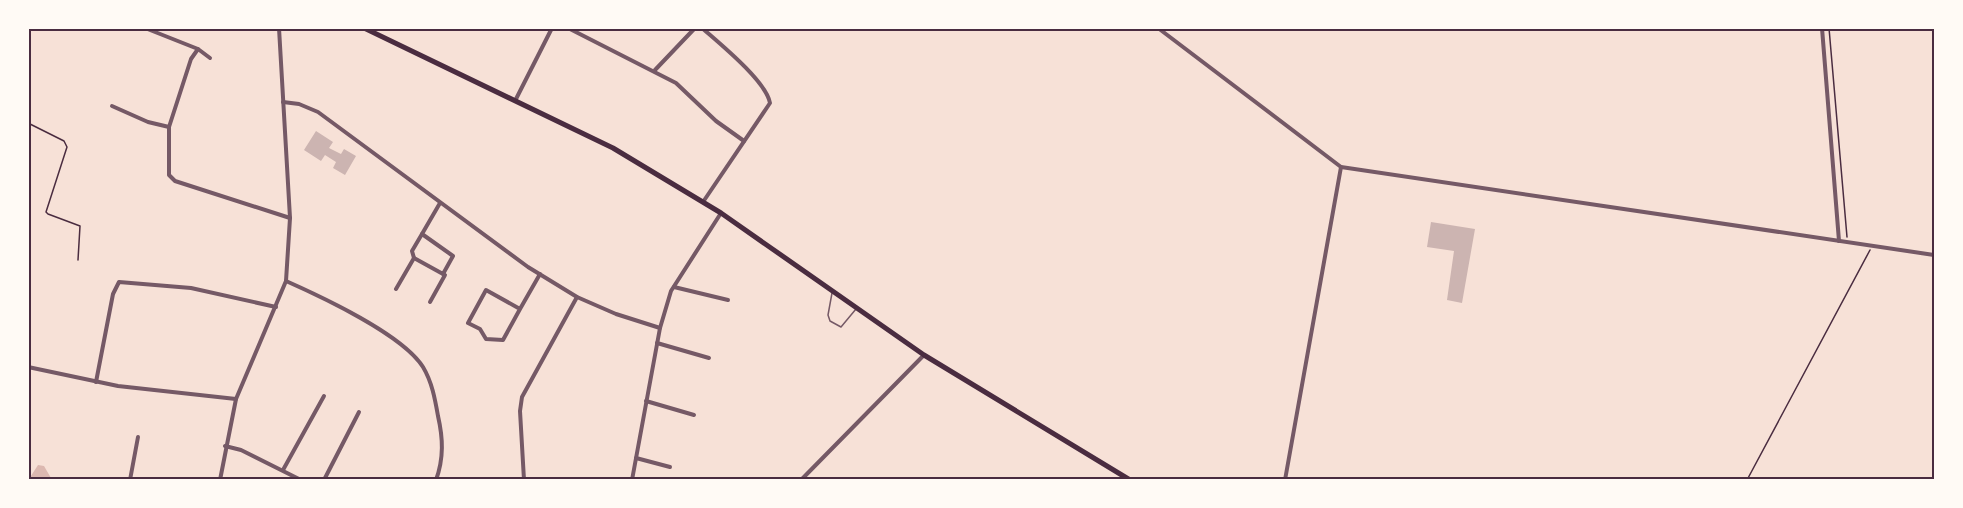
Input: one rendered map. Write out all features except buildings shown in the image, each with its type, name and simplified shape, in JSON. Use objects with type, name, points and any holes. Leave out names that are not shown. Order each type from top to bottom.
[{"type":"main road","points":[[364,28],[516,99],[613,148],[720,213],[924,355],[1130,480]]},
{"type":"street","points":[[145,28],[198,49],[210,58]]},
{"type":"street","points":[[220,480],[236,399],[286,281],[290,218],[279,28]]},
{"type":"street","points":[[516,99],[552,28]]},
{"type":"street","points":[[568,28],[676,82],[716,121],[744,141]]},
{"type":"street","points":[[655,70],[695,28]]},
{"type":"street","points":[[702,28],[757,80],[769,96],[770,103],[703,202]]},
{"type":"street","points":[[1158,28],[1341,167],[1935,255]]},
{"type":"street","points":[[1822,28],[1839,241]]},
{"type":"street","points":[[198,49],[191,59],[169,127],[169,175],[174,181],[290,218]]},
{"type":"street","points":[[283,102],[299,104],[318,112],[540,274],[577,297],[616,314],[660,328]]},
{"type":"street","points":[[112,106],[148,122],[169,127]]},
{"type":"street","points":[[1285,480],[1341,167]]},
{"type":"street","points":[[440,202],[412,251],[414,258],[443,274]]},
{"type":"street","points":[[632,480],[660,328],[674,287],[720,213]]},
{"type":"street","points":[[422,234],[453,256],[429,302]]},
{"type":"street","points":[[396,289],[414,258]]},
{"type":"street","points":[[520,309],[486,290],[468,323],[480,329],[486,339],[503,340],[540,274]]},
{"type":"street","points":[[286,281],[352,315],[396,343],[422,366],[434,395],[443,444],[436,480]]},
{"type":"street","points":[[96,382],[113,294],[119,282],[191,288],[276,307]]},
{"type":"street","points":[[674,287],[728,300]]},
{"type":"street","points":[[524,480],[520,411],[522,397],[577,297]]},
{"type":"street","points":[[657,343],[709,358]]},
{"type":"street","points":[[801,480],[924,355]]},
{"type":"street","points":[[28,367],[96,382],[236,399]]},
{"type":"street","points":[[283,470],[324,396]]},
{"type":"street","points":[[646,401],[694,415]]},
{"type":"street","points":[[324,480],[359,412]]},
{"type":"street","points":[[130,480],[138,437]]},
{"type":"street","points":[[225,446],[241,450],[301,480]]},
{"type":"street","points":[[636,458],[670,467]]},
{"type":"lane","points":[[832,291],[828,315],[835,325],[841,327],[846,324],[856,309]]},
{"type":"path","points":[[1829,28],[1846,242]]},
{"type":"path","points":[[28,123],[64,141],[67,147],[46,212],[80,226],[78,260]]},
{"type":"path","points":[[1747,480],[1869,255],[1870,245]]},
{"type":"shaded area","points":[[38,465],[44,466],[51,478],[57,479],[29,479]]}]
